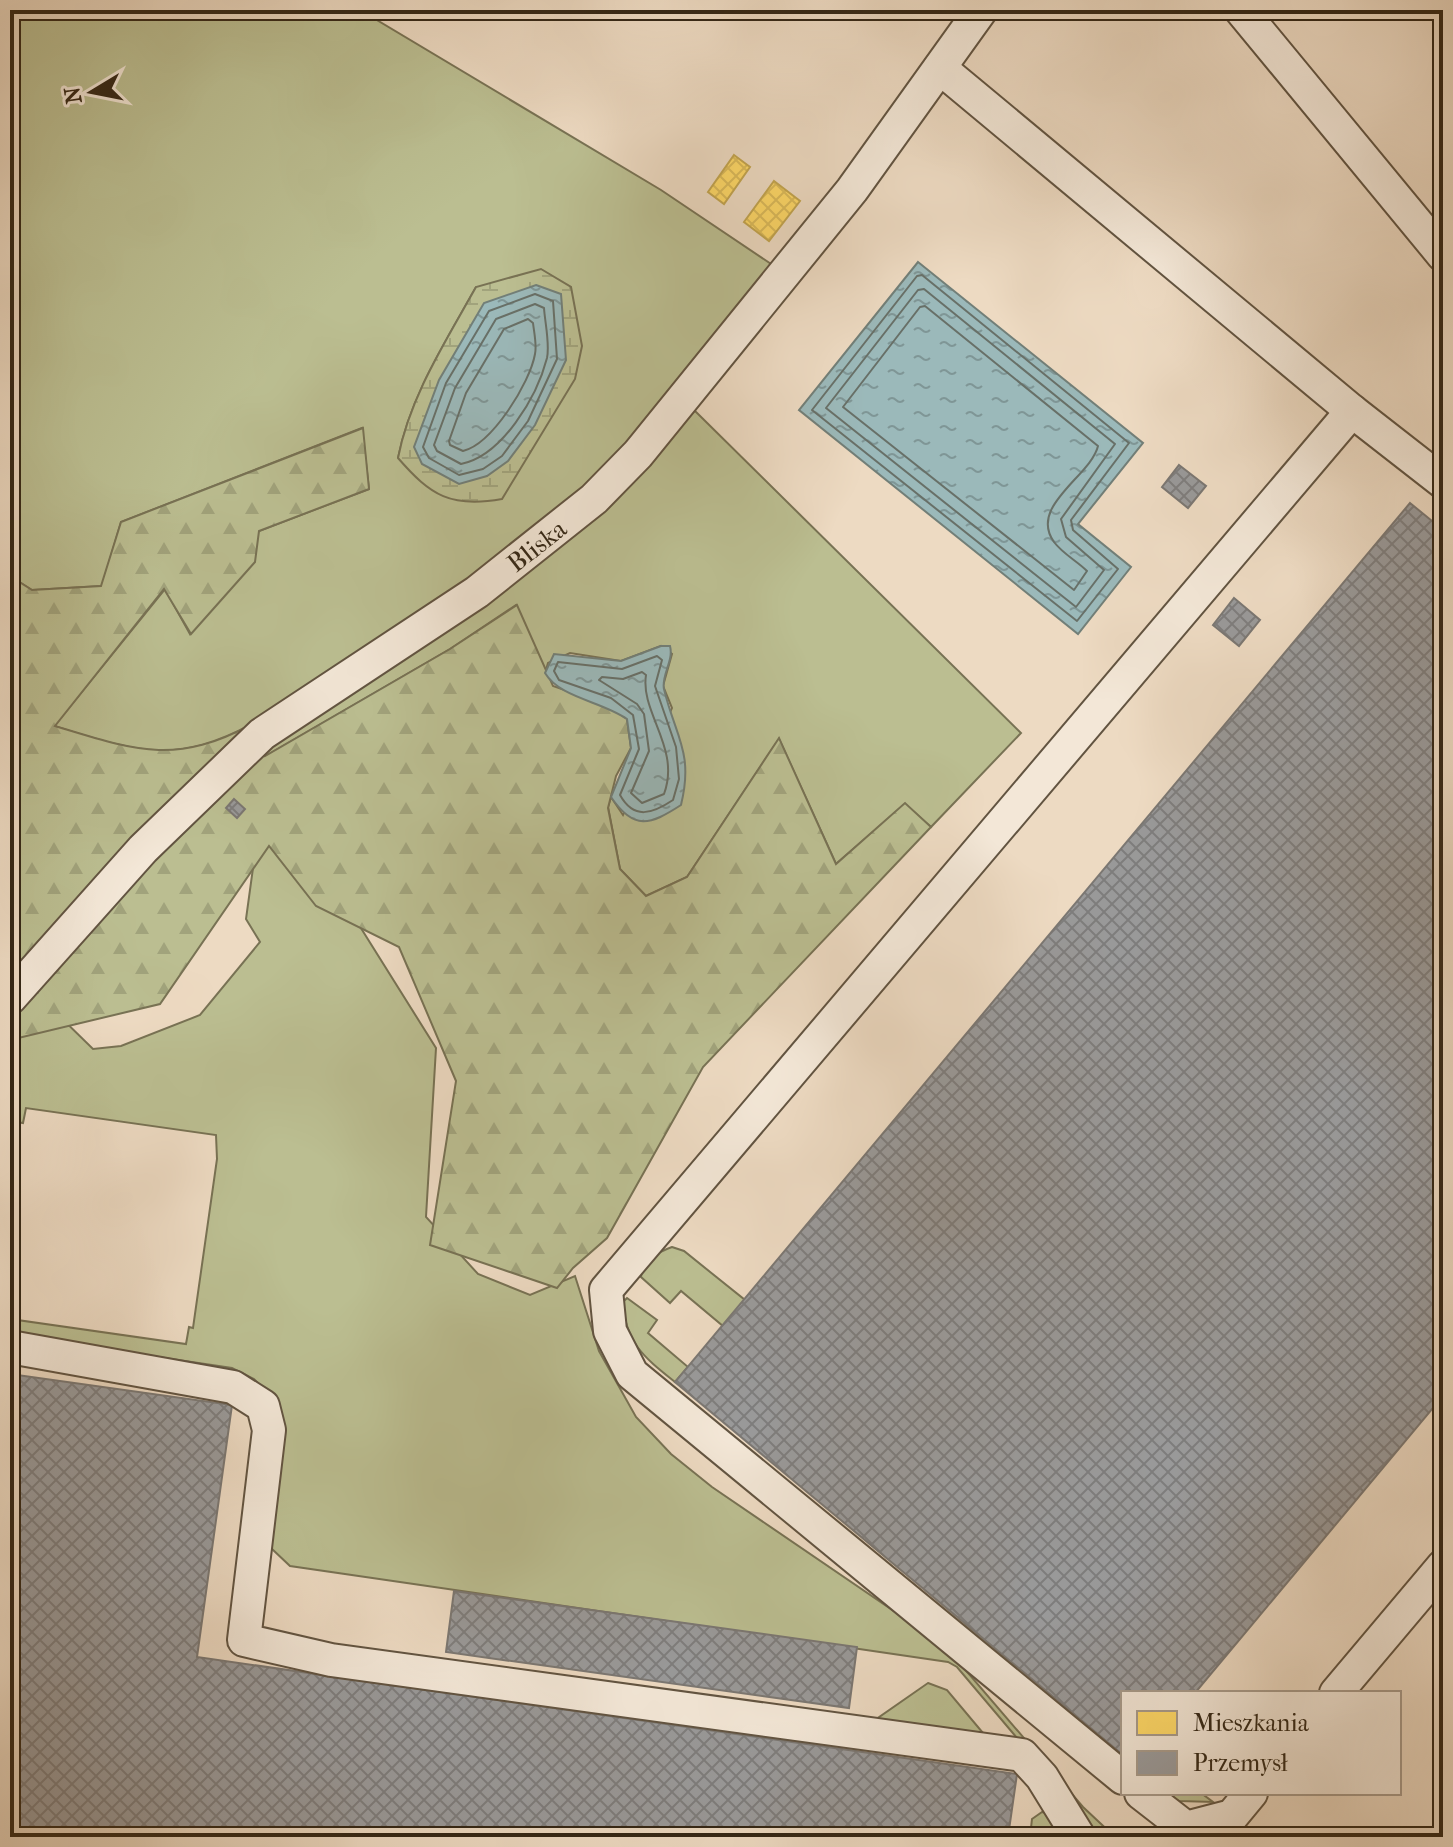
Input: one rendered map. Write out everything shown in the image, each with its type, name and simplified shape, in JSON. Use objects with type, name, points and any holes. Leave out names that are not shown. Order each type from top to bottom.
[{"type":"street","name":"Bliska","points":[[10,998],[143,849],[251,743],[477,592],[594,499],[638,454],[852,190],[981,10]]},
{"type":"street","points":[[1241,10],[1443,255]]},
{"type":"street","points":[[940,68],[1352,411],[1443,482]]},
{"type":"street","points":[[1121,1776],[632,1374],[610,1331],[606,1290],[1352,411]]},
{"type":"street","points":[[10,1347],[233,1387],[263,1406],[269,1430],[244,1640],[331,1660],[1022,1755],[1042,1777],[1079,1837]]},
{"type":"street","points":[[1338,1691],[1443,1566]]},
{"type":"street","points":[[1144,1795],[1186,1828],[1232,1816],[1249,1795]]},
{"type":"green space","points":[[10,10],[360,10],[661,190],[777,268],[579,500],[500,562],[252,724],[200,746],[154,750],[107,742],[54,726],[165,589],[190,634],[259,531],[369,489],[362,428],[121,522],[102,586],[32,590],[10,576],[10,238],[17,234],[10,221]],"holes":[[[476,287],[398,458],[420,391]]]},
{"type":"green space","points":[[541,269],[571,287],[582,346],[575,379],[502,499],[469,502],[443,496],[421,482],[398,458],[420,391],[476,287]]},
{"type":"green space","points":[[692,408],[1021,733],[931,827],[905,804],[836,864],[779,739],[687,877],[646,896],[620,869],[608,807],[611,797],[623,815],[672,708],[663,686],[672,654],[661,646],[621,661],[570,653],[548,663],[545,673],[516,605],[450,649],[264,757],[260,749]]},
{"type":"green space","points":[[363,428],[369,489],[259,531],[255,562],[191,634],[164,589],[55,726],[108,742],[154,750],[200,745],[252,724],[265,756],[450,649],[517,605],[553,686],[607,705],[627,719],[631,748],[616,776],[608,808],[620,869],[646,896],[687,877],[779,738],[836,864],[905,803],[931,827],[703,1067],[607,1238],[573,1268],[557,1288],[430,1245],[456,1081],[399,947],[316,906],[269,846],[160,1004],[10,1040],[10,576],[32,590],[101,586],[121,522]]},
{"type":"green space","points":[[297,826],[436,1048],[426,1217],[478,1274],[530,1295],[575,1276],[599,1351],[636,1417],[671,1454],[712,1487],[945,1646],[1083,1807],[1115,1837],[1094,1837],[1078,1810],[957,1667],[948,1662],[290,1566],[271,1548],[270,1395],[254,1379],[232,1368],[10,1335],[10,1319],[186,1344],[189,1327],[193,1328],[217,1159],[216,1135],[26,1108],[23,1123],[10,1121],[10,1041],[46,1003],[93,1049],[121,1046],[200,1015],[260,942],[246,919],[253,868],[238,848]]},
{"type":"green space","points":[[672,1247],[684,1251],[745,1300],[723,1326],[681,1291],[670,1303],[641,1277],[642,1271],[656,1254]]},
{"type":"green space","points":[[627,1298],[657,1320],[648,1333],[688,1367],[675,1382],[646,1357],[632,1339],[623,1302]]},
{"type":"green space","points":[[928,1683],[947,1690],[983,1733],[981,1738],[875,1720]]},
{"type":"green space","points":[[1168,1795],[1204,1795],[1213,1802],[1179,1801]]},
{"type":"green space","points":[[1042,1812],[1050,1813],[1064,1837],[1030,1837],[1032,1819]]},
{"type":"water","points":[[918,262],[1143,443],[1078,524],[1131,567],[1078,634],[799,410]]},
{"type":"water","points":[[536,285],[561,294],[566,360],[535,425],[508,461],[487,476],[459,484],[422,464],[414,447],[439,380],[484,303]]},
{"type":"water","points":[[661,646],[670,646],[671,652],[664,689],[682,745],[684,787],[681,805],[651,820],[635,820],[619,808],[611,797],[631,748],[627,719],[560,688],[545,673],[554,654],[621,661]]},
{"type":"building: Mieszkania","points":[[734,155],[750,167],[724,204],[708,192]]},
{"type":"building: Mieszkania","points":[[774,181],[800,201],[769,241],[744,222]]},
{"type":"building: Przemysł","points":[[1179,465],[1206,486],[1188,508],[1162,487]]},
{"type":"building: Przemysł","points":[[1410,503],[1443,530],[1443,1396],[1197,1691],[1121,1691],[1121,1753],[675,1382]]},
{"type":"building: Przemysł","points":[[1234,598],[1260,620],[1239,646],[1213,625]]},
{"type":"building: Przemysł","points":[[234,799],[245,809],[237,818],[226,808]]},
{"type":"building: Przemysł","points":[[10,1374],[232,1405],[197,1657],[1017,1774],[1008,1837],[10,1837]]},
{"type":"building: Przemysł","points":[[454,1591],[857,1647],[849,1708],[446,1652]]}]
